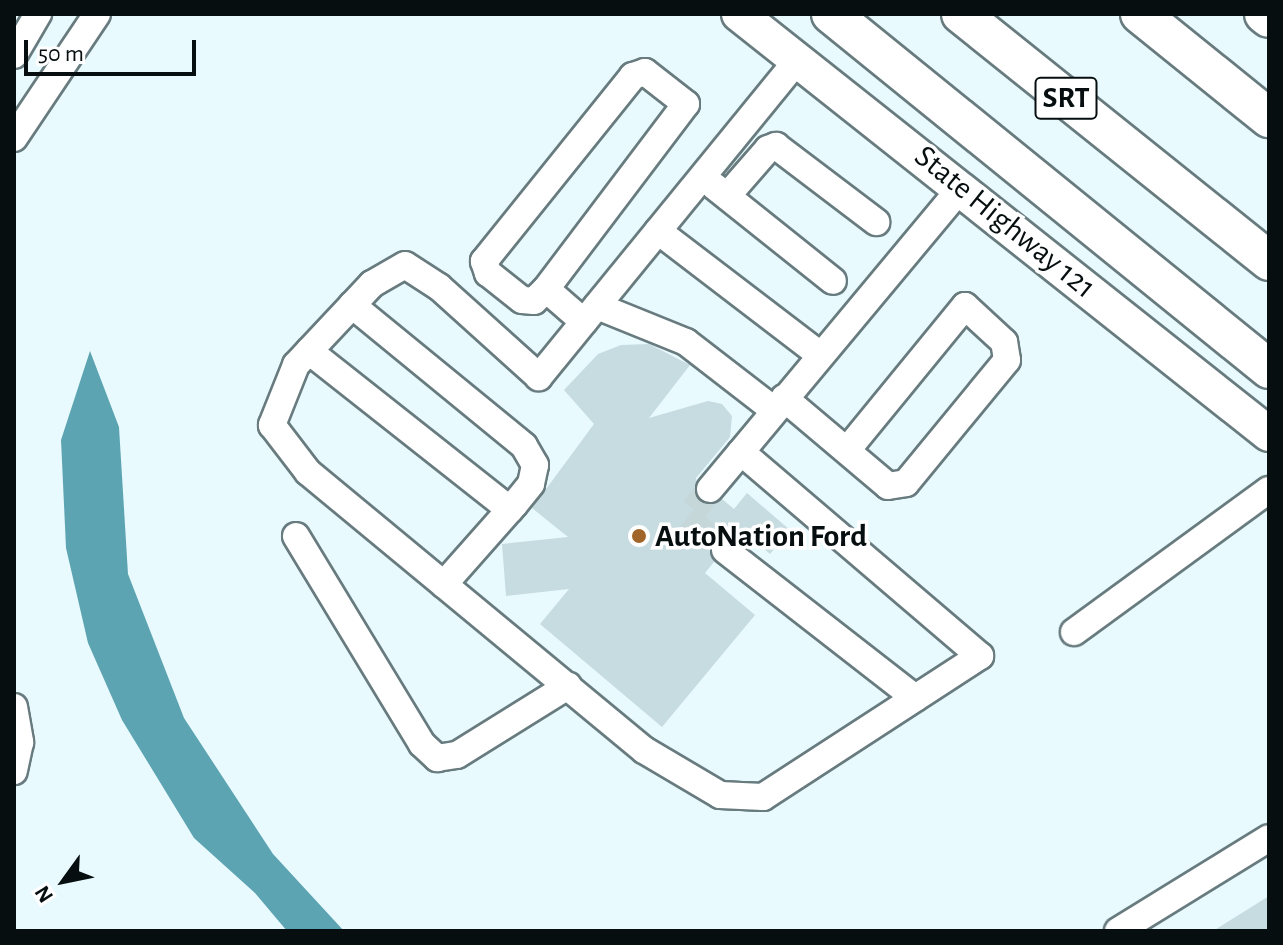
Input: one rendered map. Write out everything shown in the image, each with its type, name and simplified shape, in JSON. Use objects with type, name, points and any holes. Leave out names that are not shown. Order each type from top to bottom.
[{"type":"highway","points":[[831,14],[1269,369]]},
{"type":"highway","name":"SRT","points":[[961,14],[1269,261]]},
{"type":"highway","points":[[1140,14],[1269,118]]},
{"type":"highway","points":[[1264,14],[1269,18]]},
{"type":"highway","points":[[1171,181],[1269,274]]},
{"type":"main road","name":"State Highway 121","points":[[739,14],[962,187],[1269,434]]},
{"type":"lane","points":[[14,55],[38,14]]},
{"type":"lane","points":[[14,138],[94,15]]},
{"type":"lane","points":[[741,452],[980,656],[763,797],[720,795],[644,750],[308,472],[272,425],[296,365],[372,284],[405,265],[439,287],[539,377],[799,58]]},
{"type":"lane","points":[[645,72],[686,104],[546,289],[534,301],[522,300],[488,273],[484,261],[633,76],[645,72]]},
{"type":"lane","points":[[727,196],[768,149],[776,146],[876,222]]},
{"type":"lane","points":[[702,176],[833,281]]},
{"type":"lane","points":[[710,489],[962,187]]},
{"type":"lane","points":[[658,231],[820,355]]},
{"type":"lane","points":[[546,289],[590,314],[686,342],[847,450],[888,486],[906,483],[1007,360],[1004,342],[965,306],[847,450]]},
{"type":"lane","points":[[352,305],[524,446],[535,465],[531,484],[444,584]]},
{"type":"lane","points":[[309,351],[510,510]]},
{"type":"lane","points":[[1074,632],[1269,490]]},
{"type":"lane","points":[[296,536],[422,744],[437,758],[457,755],[568,686]]},
{"type":"lane","points":[[725,550],[915,698]]},
{"type":"lane","points":[[14,707],[20,742],[14,771]]},
{"type":"lane","points":[[1118,931],[1269,838]]},
{"type":"water","points":[[90,351],[119,427],[128,574],[184,718],[273,854],[344,931],[287,931],[255,893],[194,838],[122,720],[88,643],[66,548],[61,440]]},
{"type":"building","name":"AutoNation Ford","points":[[649,344],[690,365],[649,418],[708,401],[722,404],[732,416],[730,437],[696,478],[699,501],[708,505],[722,499],[734,509],[747,493],[790,530],[770,554],[741,529],[735,537],[720,535],[712,541],[714,562],[705,573],[755,615],[662,727],[540,624],[569,589],[506,596],[502,544],[568,537],[532,508],[594,424],[564,390],[598,354],[621,345]]},
{"type":"building","points":[[1269,896],[1269,931],[1213,931]]},
{"type":"tunnel","points":[[710,489],[687,518],[725,550]]},
{"type":"place","name":"AutoNation Ford","points":[[639,536]]}]
